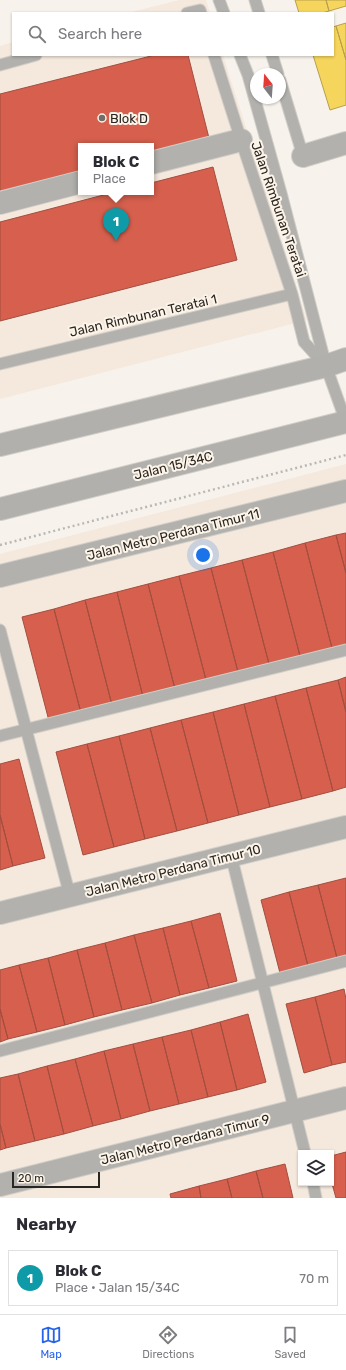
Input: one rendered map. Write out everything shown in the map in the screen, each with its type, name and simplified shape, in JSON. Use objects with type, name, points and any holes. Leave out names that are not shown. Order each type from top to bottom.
[{"type":"street","points":[[154,162],[241,140]]},
{"type":"street","points":[[303,156],[346,142]]},
{"type":"street","points":[[0,203],[78,183]]},
{"type":"street","points":[[0,445],[336,363]]},
{"type":"street","name":"Jalan 15/34C","points":[[0,509],[346,422]]},
{"type":"street","name":"Jalan Metro Perdana Timur 11","points":[[0,576],[346,491]]},
{"type":"street","name":"Jalan Metro Perdana Timur 10","points":[[0,913],[346,826]]},
{"type":"street","name":"Jalan Metro Perdana Timur 9","points":[[0,1185],[346,1098]]},
{"type":"lane","points":[[219,0],[224,12]]},
{"type":"lane","points":[[255,0],[259,12]]},
{"type":"lane","points":[[0,65],[32,56]]},
{"type":"lane","name":"Jalan Rimbunan Teratai","points":[[214,56],[292,294],[304,342],[336,363]]},
{"type":"lane","points":[[240,56],[248,75],[281,193],[336,363],[346,422]]},
{"type":"lane","points":[[272,56],[276,68]]},
{"type":"lane","points":[[286,100],[303,156]]},
{"type":"lane","name":"Jalan Rimbunan Teratai 1","points":[[0,364],[292,294]]},
{"type":"lane","points":[[0,630],[70,896]]},
{"type":"lane","points":[[0,736],[346,650]]},
{"type":"lane","points":[[231,855],[304,1150]]},
{"type":"lane","points":[[0,1051],[346,961]]},
{"type":"lane","points":[[313,1186],[316,1198]]},
{"type":"path","points":[[0,545],[346,454]]},
{"type":"shaded area","points":[[179,0],[206,0],[210,12],[132,12]]},
{"type":"shaded area","points":[[12,42],[12,56],[223,56],[307,320],[0,399],[0,46]]},
{"type":"shaded area","points":[[346,464],[346,1198],[0,1198],[0,554]]},
{"type":"building: Homes","points":[[295,0],[326,0],[329,11],[326,12],[299,12]]},
{"type":"building: Homes","points":[[326,0],[346,0],[346,6],[329,11]]},
{"type":"building: Homes","points":[[346,23],[346,60],[336,26]]},
{"type":"building: Homes","points":[[336,26],[346,60],[346,105],[330,110],[313,56],[334,56],[334,27]]},
{"type":"building: Shops","name":"Blok D","points":[[151,56],[188,56],[210,142],[154,156],[154,143],[78,143],[78,176],[0,196],[0,94]]},
{"type":"building: Shops","points":[[213,167],[237,260],[0,321],[0,222],[104,195],[154,195],[154,182]]},
{"type":"building: Shops","points":[[346,533],[346,573],[336,535]]},
{"type":"building: Shops","points":[[336,535],[346,573],[346,644],[332,648],[305,543]]},
{"type":"building: Shops","points":[[305,543],[332,648],[300,656],[273,552]]},
{"type":"building: Shops","points":[[273,552],[300,656],[269,664],[242,560]]},
{"type":"building: Shops","points":[[242,560],[269,664],[238,672],[211,568]]},
{"type":"building: Shops","points":[[211,568],[238,672],[206,680],[179,576]]},
{"type":"building: Shops","points":[[179,576],[206,680],[175,689],[148,584]]},
{"type":"building: Shops","points":[[148,584],[175,689],[143,697],[117,592]]},
{"type":"building: Shops","points":[[117,592],[143,697],[112,705],[85,600]]},
{"type":"building: Shops","points":[[85,600],[112,705],[81,713],[54,609]]},
{"type":"building: Shops","points":[[54,609],[81,713],[49,721],[22,617]]},
{"type":"building: Shops","points":[[346,677],[346,712],[338,680]]},
{"type":"building: Shops","points":[[338,680],[346,712],[346,787],[333,791],[306,688]]},
{"type":"building: Shops","points":[[306,688],[333,791],[302,799],[275,696]]},
{"type":"building: Shops","points":[[275,696],[302,799],[270,807],[244,704]]},
{"type":"building: Shops","points":[[244,704],[270,807],[239,815],[213,712]]},
{"type":"building: Shops","points":[[213,712],[239,815],[208,823],[181,720]]},
{"type":"building: Shops","points":[[181,720],[208,823],[177,831],[150,728]]},
{"type":"building: Shops","points":[[150,728],[177,831],[145,839],[119,736]]},
{"type":"building: Shops","points":[[119,736],[145,839],[114,847],[87,744]]},
{"type":"building: Shops","points":[[87,744],[114,847],[83,855],[56,752]]},
{"type":"building: Shops","points":[[19,759],[45,858],[13,866],[0,815],[0,764]]},
{"type":"building: Shops","points":[[0,815],[13,866],[0,870]]},
{"type":"building: Shops","points":[[346,878],[346,956],[337,958],[318,885]]},
{"type":"building: Shops","points":[[318,885],[337,958],[308,966],[289,892]]},
{"type":"building: Shops","points":[[289,892],[308,966],[280,973],[261,900]]},
{"type":"building: Shops","points":[[220,913],[237,981],[209,988],[191,921]]},
{"type":"building: Shops","points":[[191,921],[209,988],[180,995],[163,928]]},
{"type":"building: Shops","points":[[163,928],[180,995],[152,1003],[134,935]]},
{"type":"building: Shops","points":[[134,935],[152,1003],[122,1010],[105,943]]},
{"type":"building: Shops","points":[[105,943],[122,1010],[94,1017],[77,950]]},
{"type":"building: Shops","points":[[77,950],[94,1017],[65,1025],[48,958]]},
{"type":"building: Shops","points":[[48,958],[65,1025],[37,1032],[19,965]]},
{"type":"building: Shops","points":[[19,965],[37,1032],[8,1039],[0,1009],[0,970]]},
{"type":"building: Shops","points":[[344,989],[346,999],[346,1062],[332,1065],[315,997]]},
{"type":"building: Shops","points":[[315,997],[332,1065],[304,1073],[286,1004]]},
{"type":"building: Shops","points":[[0,1009],[8,1039],[0,1042]]},
{"type":"building: Shops","points":[[248,1014],[266,1082],[237,1090],[220,1022]]},
{"type":"building: Shops","points":[[220,1022],[237,1090],[208,1097],[191,1030]]},
{"type":"building: Shops","points":[[191,1030],[208,1097],[179,1104],[162,1037]]},
{"type":"building: Shops","points":[[162,1037],[179,1104],[150,1111],[133,1044]]},
{"type":"building: Shops","points":[[133,1044],[150,1111],[121,1119],[104,1051]]},
{"type":"building: Shops","points":[[104,1051],[121,1119],[93,1126],[75,1059]]},
{"type":"building: Shops","points":[[75,1059],[93,1126],[64,1134],[47,1066]]},
{"type":"building: Shops","points":[[47,1066],[64,1134],[35,1141],[18,1074]]},
{"type":"building: Shops","points":[[18,1074],[35,1141],[6,1148],[0,1124],[0,1078]]},
{"type":"building: Shops","points":[[0,1124],[6,1148],[0,1150]]},
{"type":"building: Shops","points":[[346,1152],[346,1198],[336,1198],[333,1186],[334,1186],[334,1155]]},
{"type":"building: Shops","points":[[285,1164],[293,1198],[263,1198],[256,1171]]},
{"type":"building: Shops","points":[[256,1171],[263,1198],[232,1198],[227,1179]]},
{"type":"building: Shops","points":[[227,1179],[232,1198],[201,1198],[199,1186]]},
{"type":"building: Shops","points":[[199,1186],[201,1198],[171,1198],[170,1194]]},
{"type":"place","name":"Blok D","points":[[102,118]]},
{"type":"place","name":"Blok C","points":[[116,241]]}]
